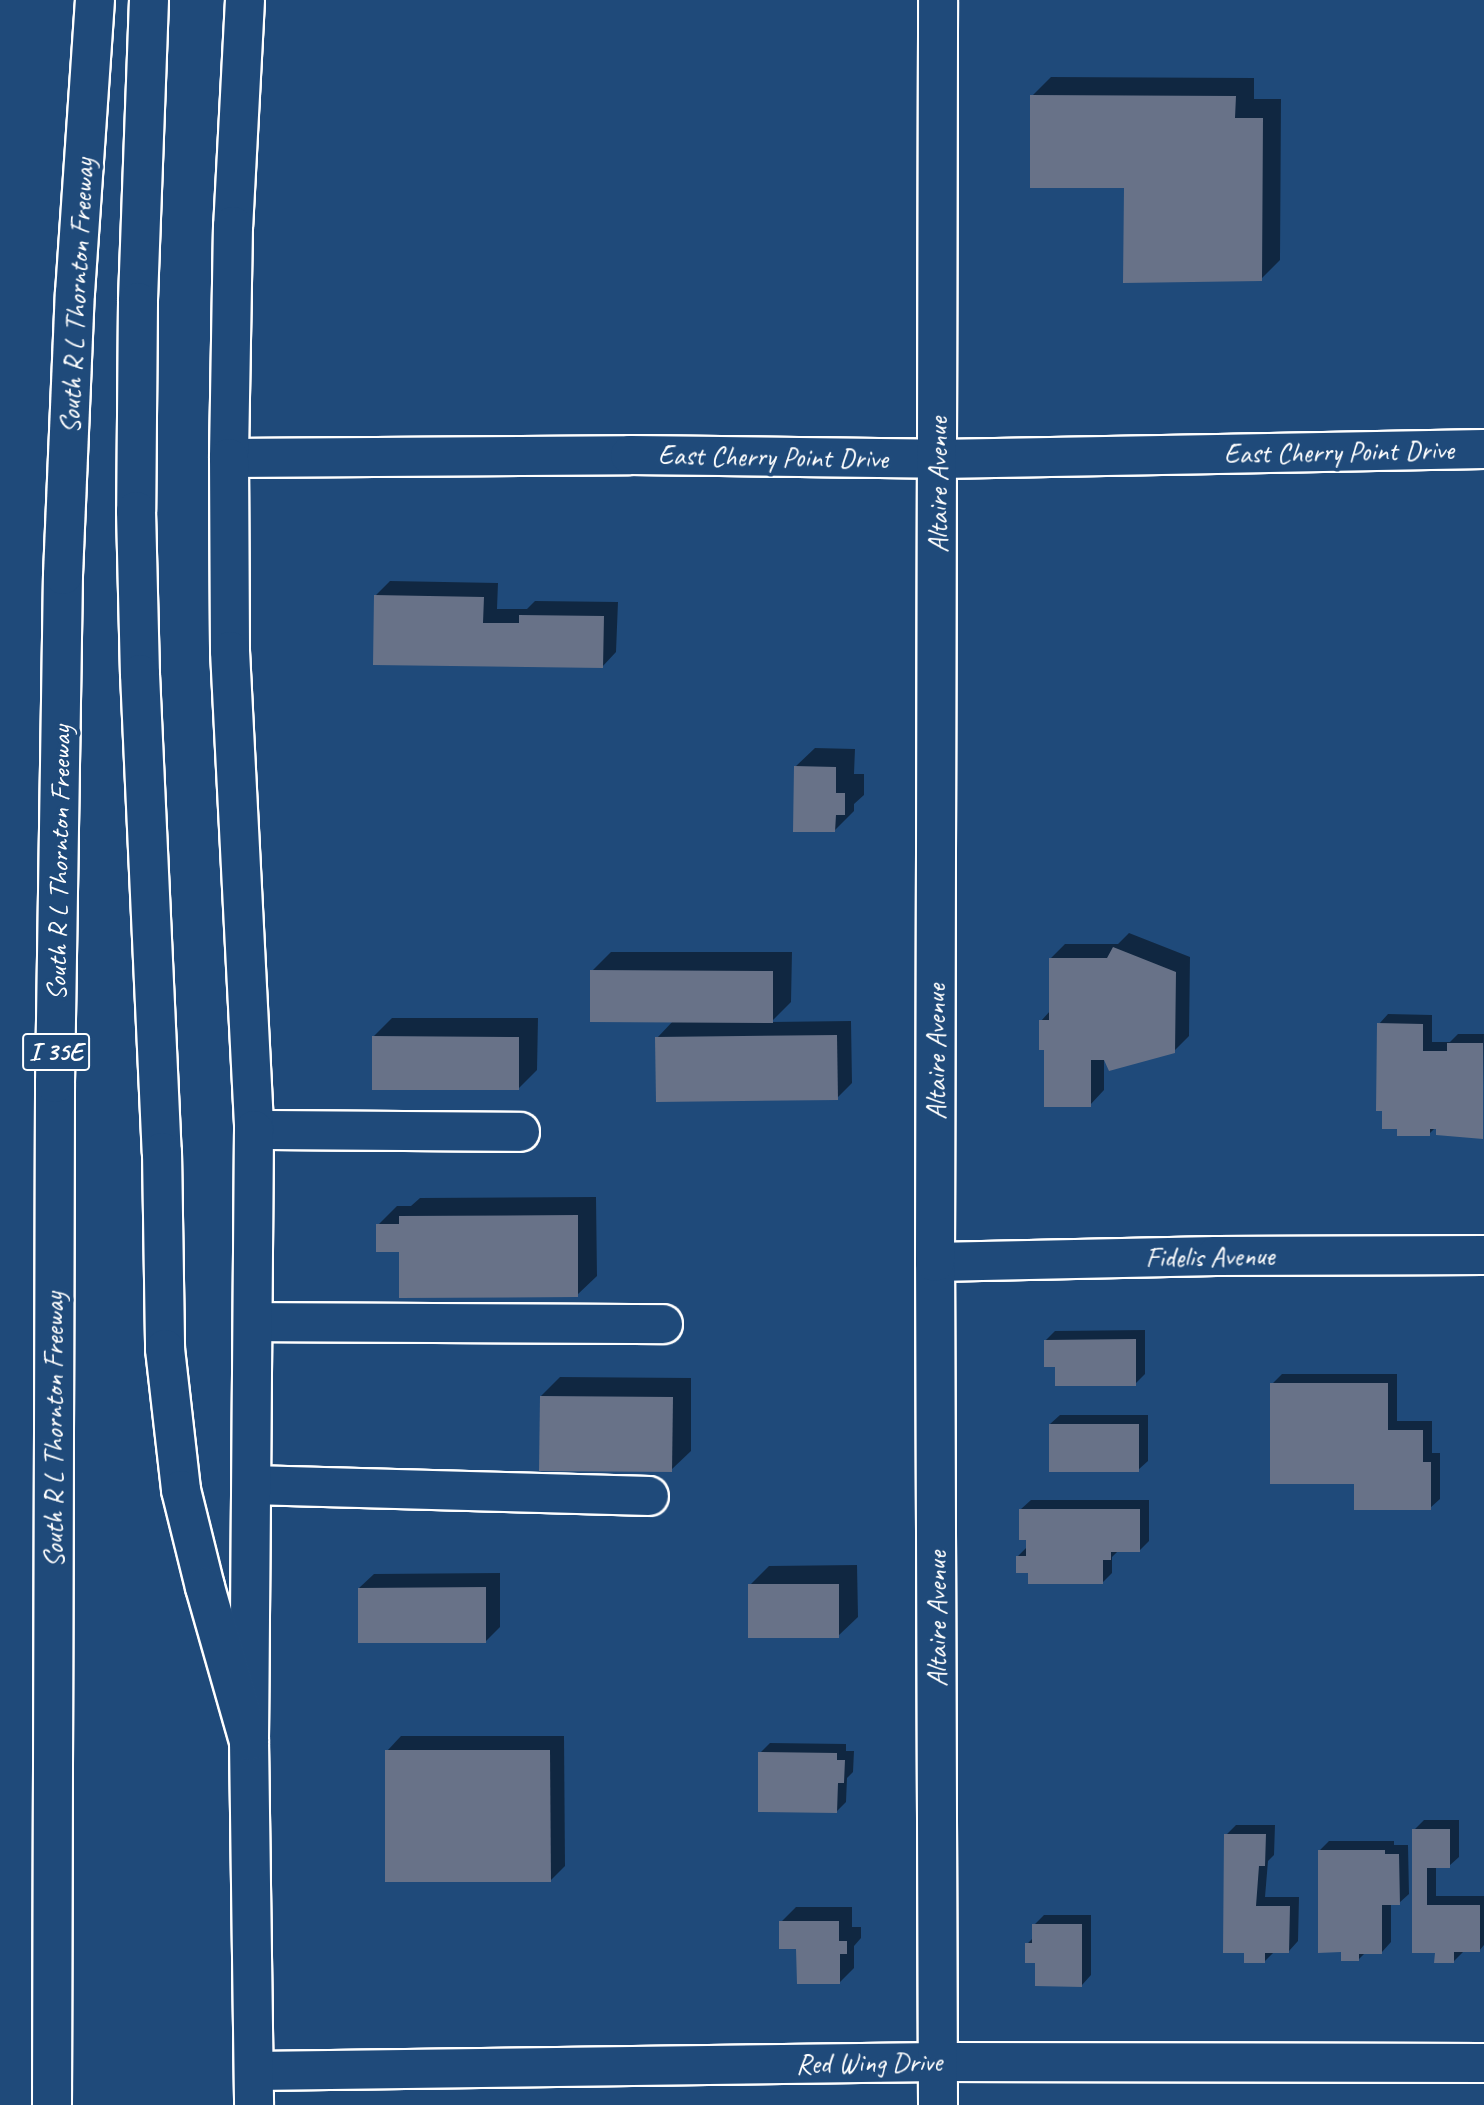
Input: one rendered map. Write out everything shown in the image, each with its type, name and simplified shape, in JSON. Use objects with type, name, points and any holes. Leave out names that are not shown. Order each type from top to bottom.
[{"type":"main road","name":"South R L Thornton Freeway","points":[[52,2105],[55,1097],[62,589],[75,293],[96,0]]},
{"type":"main road","points":[[149,0],[138,302],[136,511],[140,674],[162,1152],[165,1349],[181,1490],[205,1587],[249,1741]]},
{"type":"main road","points":[[245,0],[233,226],[229,458],[230,651],[254,1130],[249,1741],[254,2088]]},
{"type":"main road","name":"Altaire Avenue","points":[[938,0],[935,1262],[938,2105]]},
{"type":"main road","name":"East Cherry Point Drive","points":[[229,458],[630,455],[939,459],[1484,449]]},
{"type":"main road","points":[[254,1130],[520,1132]]},
{"type":"main road","name":"Fidelis Avenue","points":[[935,1262],[1216,1256],[1484,1255]]},
{"type":"main road","points":[[253,1322],[663,1324]]},
{"type":"main road","points":[[252,1485],[649,1496]]},
{"type":"main road","name":"Red Wing Drive","points":[[254,2088],[939,2062],[1484,2063]]},
{"type":"building","points":[[1030,95],[1236,96],[1235,118],[1263,118],[1262,281],[1123,283],[1124,188],[1030,188]]},
{"type":"building","points":[[374,595],[484,597],[483,623],[519,623],[519,615],[604,616],[603,668],[373,665]]},
{"type":"building","points":[[794,766],[836,767],[836,793],[845,793],[845,815],[836,815],[835,832],[793,832]]},
{"type":"building","points":[[1113,947],[1176,972],[1175,1053],[1109,1071],[1104,1060],[1091,1060],[1091,1107],[1044,1107],[1044,1050],[1039,1050],[1039,1020],[1049,1020],[1049,958],[1107,958]]},
{"type":"building","points":[[590,970],[773,971],[773,1023],[590,1022]]},
{"type":"building","points":[[1377,1023],[1423,1024],[1423,1051],[1447,1051],[1447,1043],[1483,1043],[1483,1139],[1436,1135],[1436,1129],[1430,1129],[1430,1136],[1397,1136],[1397,1129],[1382,1129],[1382,1111],[1376,1111]]},
{"type":"building","points":[[837,1035],[838,1100],[656,1102],[655,1037]]},
{"type":"building","points":[[372,1036],[519,1037],[519,1090],[372,1090]]},
{"type":"building","points":[[578,1215],[578,1297],[399,1298],[399,1252],[376,1252],[376,1224],[399,1224],[399,1216]]},
{"type":"building","points":[[1136,1339],[1136,1386],[1055,1386],[1055,1367],[1044,1367],[1044,1340]]},
{"type":"building","points":[[1270,1383],[1388,1383],[1388,1430],[1423,1430],[1423,1462],[1431,1462],[1431,1510],[1354,1510],[1354,1484],[1270,1484]]},
{"type":"building","points":[[540,1396],[673,1397],[672,1472],[539,1471]]},
{"type":"building","points":[[1049,1424],[1139,1424],[1139,1472],[1049,1472]]},
{"type":"building","points":[[1019,1509],[1140,1509],[1140,1552],[1111,1552],[1111,1560],[1103,1560],[1103,1584],[1028,1584],[1028,1573],[1016,1573],[1016,1556],[1026,1556],[1026,1540],[1019,1540]]},
{"type":"building","points":[[748,1584],[839,1584],[839,1638],[748,1638]]},
{"type":"building","points":[[486,1587],[486,1643],[358,1643],[358,1588]]},
{"type":"building","points":[[385,1750],[550,1750],[551,1882],[385,1882]]},
{"type":"building","points":[[758,1752],[837,1753],[837,1760],[845,1760],[844,1783],[838,1783],[837,1813],[758,1812]]},
{"type":"building","points":[[1412,1829],[1450,1829],[1450,1868],[1427,1868],[1427,1905],[1480,1905],[1480,1952],[1454,1952],[1454,1963],[1434,1963],[1435,1953],[1412,1953]]},
{"type":"building","points":[[1224,1834],[1266,1834],[1265,1866],[1259,1866],[1256,1906],[1290,1906],[1289,1953],[1265,1953],[1265,1963],[1244,1963],[1244,1953],[1223,1953]]},
{"type":"building","points":[[1318,1850],[1385,1850],[1385,1854],[1399,1854],[1400,1905],[1382,1905],[1382,1954],[1359,1954],[1359,1961],[1341,1961],[1341,1952],[1318,1953]]},
{"type":"building","points":[[779,1921],[839,1921],[839,1941],[847,1941],[847,1954],[840,1954],[840,1984],[797,1984],[796,1949],[779,1949]]},
{"type":"building","points":[[1032,1924],[1082,1924],[1082,1987],[1035,1986],[1035,1963],[1025,1963],[1025,1943],[1032,1943]]}]
